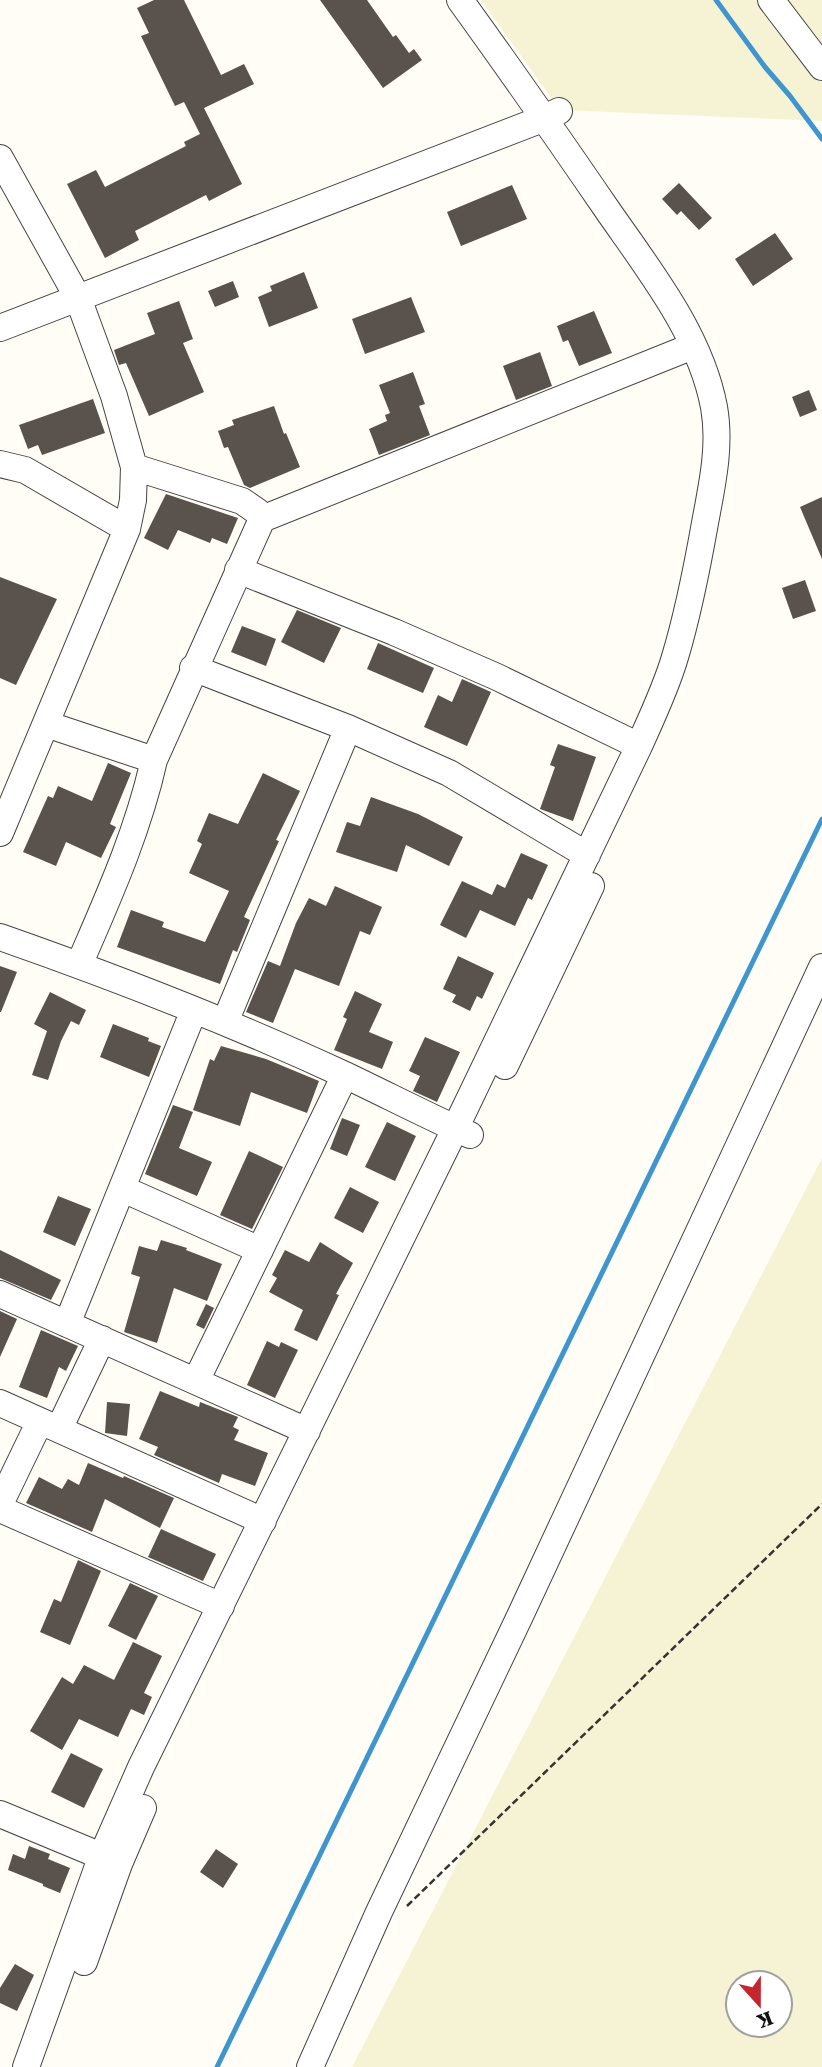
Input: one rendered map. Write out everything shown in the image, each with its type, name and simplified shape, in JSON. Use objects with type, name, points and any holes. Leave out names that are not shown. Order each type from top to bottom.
[{"type":"street","points":[[41,2067],[58,2033],[141,1767],[307,1430],[463,1132],[675,709],[691,663],[715,564],[733,457],[731,403],[720,365],[708,338],[660,254],[553,114],[460,0]]},
{"type":"street","points":[[26,2067],[110,1861],[158,1774],[463,1132],[639,746],[675,657],[699,558],[714,475],[716,444],[714,407],[704,372],[693,345],[663,291],[481,0]]},
{"type":"street","points":[[771,0],[822,67]]},
{"type":"street","points":[[0,328],[553,114]]},
{"type":"street","points":[[0,158],[78,298],[114,396],[134,467],[133,500],[127,529],[0,834]]},
{"type":"street","points":[[79,965],[119,875],[136,827],[154,761],[262,519],[693,345]]},
{"type":"street","points":[[0,464],[25,470],[127,529]]},
{"type":"street","points":[[134,467],[242,501],[252,506],[262,519]]},
{"type":"street","points":[[238,570],[407,637],[639,746]]},
{"type":"street","points":[[194,668],[348,728],[449,773],[587,855]]},
{"type":"street","points":[[46,723],[154,761]]},
{"type":"street","points":[[225,1022],[348,728]]},
{"type":"street","points":[[0,937],[225,1022],[345,1075],[463,1132]]},
{"type":"street","points":[[310,2067],[379,1912],[538,1578],[822,967]]},
{"type":"street","points":[[67,1324],[194,1010]]},
{"type":"street","points":[[196,1381],[345,1075]]},
{"type":"street","points":[[123,1189],[260,1250]]},
{"type":"street","points":[[0,1294],[307,1430]]},
{"type":"street","points":[[0,1504],[102,1339]]},
{"type":"street","points":[[0,1403],[263,1521]]},
{"type":"street","points":[[0,1509],[221,1606]]},
{"type":"street","points":[[0,1815],[110,1861]]},
{"type":"path","points":[[379,1912],[400,1914],[822,1504]]},
{"type":"shaded area","points":[[481,0],[822,0],[822,121],[560,110]]},
{"type":"shaded area","points":[[822,1158],[822,2067],[352,2067]]},
{"type":"building","points":[[154,0],[184,0],[221,75],[244,64],[254,84],[204,108],[242,184],[209,201],[206,195],[135,231],[139,240],[105,258],[67,184],[96,170],[105,187],[186,146],[184,142],[200,134],[184,102],[175,106],[141,36],[149,33],[137,8]]},
{"type":"building","points":[[320,0],[367,0],[393,37],[396,35],[409,53],[414,49],[422,60],[383,88]]},
{"type":"building","points":[[679,183],[712,218],[699,230],[681,211],[677,215],[662,199]]},
{"type":"building","points":[[512,185],[527,219],[461,246],[447,212]]},
{"type":"building","points":[[775,233],[793,259],[753,286],[735,259]]},
{"type":"building","points":[[304,272],[318,308],[269,327],[258,297],[272,291],[270,286]]},
{"type":"building","points":[[233,281],[239,297],[215,307],[208,291]]},
{"type":"building","points":[[411,297],[425,332],[365,354],[352,319]]},
{"type":"building","points":[[179,301],[193,339],[183,343],[204,392],[149,416],[126,363],[119,365],[114,350],[155,334],[147,313]]},
{"type":"building","points":[[594,311],[612,353],[579,366],[568,340],[563,342],[557,326]]},
{"type":"building","points":[[540,352],[552,386],[516,400],[503,366]]},
{"type":"building","points":[[413,372],[425,404],[419,406],[430,435],[379,455],[369,429],[387,421],[385,415],[390,413],[379,385]]},
{"type":"building","points":[[809,390],[817,410],[800,417],[792,397]]},
{"type":"building","points":[[93,399],[105,433],[42,455],[38,445],[28,449],[19,425]]},
{"type":"building","points":[[274,406],[300,467],[250,488],[244,485],[218,431],[234,425],[232,420]]},
{"type":"building","points":[[166,494],[238,518],[227,544],[212,538],[210,543],[178,530],[168,550],[144,538]]},
{"type":"building","points":[[822,497],[822,559],[800,507]]},
{"type":"building","points":[[0,577],[57,599],[16,685],[0,678]]},
{"type":"building","points":[[805,580],[816,611],[793,619],[782,588]]},
{"type":"building","points":[[297,610],[341,628],[324,663],[281,642]]},
{"type":"building","points":[[242,626],[276,639],[266,666],[231,652]]},
{"type":"building","points":[[378,643],[434,668],[423,693],[367,669]]},
{"type":"building","points":[[462,679],[491,692],[467,746],[424,727],[438,695],[452,702]]},
{"type":"building","points":[[558,744],[596,757],[573,821],[540,809],[555,767],[550,765]]},
{"type":"building","points":[[108,763],[131,773],[110,824],[116,827],[101,858],[66,842],[56,866],[23,852],[48,796],[53,798],[58,786],[92,801]]},
{"type":"building","points":[[263,773],[300,791],[244,917],[250,920],[237,952],[233,950],[220,984],[117,947],[131,910],[164,922],[162,927],[205,942],[229,891],[189,873],[202,844],[197,841],[209,813],[238,824]]},
{"type":"building","points":[[371,797],[418,814],[463,837],[449,866],[406,845],[397,872],[336,852],[347,822],[360,826]]},
{"type":"building","points":[[521,853],[548,865],[532,900],[528,898],[515,926],[480,910],[466,938],[440,925],[462,881],[492,895],[497,884],[505,888]]},
{"type":"building","points":[[335,886],[382,907],[370,935],[360,931],[339,986],[295,969],[273,1023],[246,1012],[268,961],[280,966],[296,923],[309,898],[326,906]]},
{"type":"building","points":[[458,956],[494,973],[482,999],[477,996],[470,1011],[452,1002],[456,995],[443,989]]},
{"type":"building","points":[[0,966],[17,972],[1,1012],[0,1012]]},
{"type":"building","points":[[355,991],[382,1004],[369,1032],[393,1042],[382,1069],[334,1050],[347,1019],[343,1017]]},
{"type":"building","points":[[50,992],[86,1010],[79,1025],[71,1021],[48,1080],[32,1075],[47,1031],[34,1024]]},
{"type":"building","points":[[113,1024],[149,1038],[148,1041],[161,1046],[149,1077],[100,1057]]},
{"type":"building","points":[[425,1037],[460,1052],[437,1102],[413,1091],[420,1076],[409,1071]]},
{"type":"building","points":[[221,1046],[266,1059],[319,1081],[307,1113],[251,1092],[240,1126],[193,1110],[210,1059],[214,1061]]},
{"type":"building","points":[[173,1105],[193,1112],[179,1148],[212,1162],[197,1196],[145,1174]]},
{"type":"building","points":[[342,1118],[360,1125],[347,1156],[330,1149]]},
{"type":"building","points":[[387,1122],[416,1136],[395,1181],[365,1167]]},
{"type":"building","points":[[249,1151],[283,1167],[252,1229],[220,1215]]},
{"type":"building","points":[[350,1187],[379,1202],[363,1233],[334,1218]]},
{"type":"building","points":[[58,1196],[91,1209],[75,1246],[43,1232]]},
{"type":"building","points":[[161,1240],[222,1264],[207,1301],[174,1288],[157,1343],[124,1332],[140,1277],[131,1274],[139,1246],[157,1251]]},
{"type":"building","points":[[320,1242],[353,1263],[336,1294],[339,1295],[317,1341],[294,1330],[303,1310],[269,1292],[277,1278],[272,1275],[285,1250],[309,1262]]},
{"type":"building","points":[[0,1250],[61,1280],[51,1300],[0,1278]]},
{"type":"building","points":[[206,1304],[214,1308],[204,1329],[196,1325]]},
{"type":"building","points":[[0,1311],[17,1319],[0,1357]]},
{"type":"building","points":[[41,1330],[78,1346],[66,1371],[59,1367],[47,1398],[19,1387]]},
{"type":"building","points":[[267,1341],[279,1347],[281,1342],[298,1350],[275,1398],[247,1385]]},
{"type":"building","points":[[160,1391],[199,1407],[200,1402],[238,1417],[233,1427],[239,1430],[234,1440],[268,1453],[255,1486],[222,1474],[219,1483],[154,1455],[158,1447],[139,1439]]},
{"type":"building","points":[[107,1402],[130,1404],[127,1436],[105,1433]]},
{"type":"building","points":[[88,1463],[174,1498],[160,1528],[105,1499],[92,1532],[26,1503],[39,1477],[62,1489],[68,1479],[79,1485]]},
{"type":"building","points":[[161,1529],[216,1554],[203,1581],[148,1557]]},
{"type":"building","points":[[78,1560],[101,1571],[70,1645],[40,1632],[54,1599],[61,1602]]},
{"type":"building","points":[[130,1583],[158,1596],[136,1640],[108,1626]]},
{"type":"building","points":[[133,1642],[162,1656],[144,1693],[152,1697],[144,1715],[131,1709],[118,1737],[79,1719],[62,1750],[30,1731],[62,1677],[73,1684],[84,1665],[114,1680]]},
{"type":"building","points":[[71,1753],[103,1769],[84,1808],[51,1792]]},
{"type":"building","points":[[29,1846],[50,1854],[48,1859],[70,1868],[60,1893],[8,1870],[13,1854],[25,1859]]},
{"type":"building","points":[[216,1849],[238,1864],[223,1888],[200,1872]]},
{"type":"building","points":[[15,1964],[34,1975],[17,2011],[0,2003],[0,1988]]},
{"type":"waterway","points":[[716,0],[822,139]]},
{"type":"waterway","points":[[217,2067],[822,819]]}]
